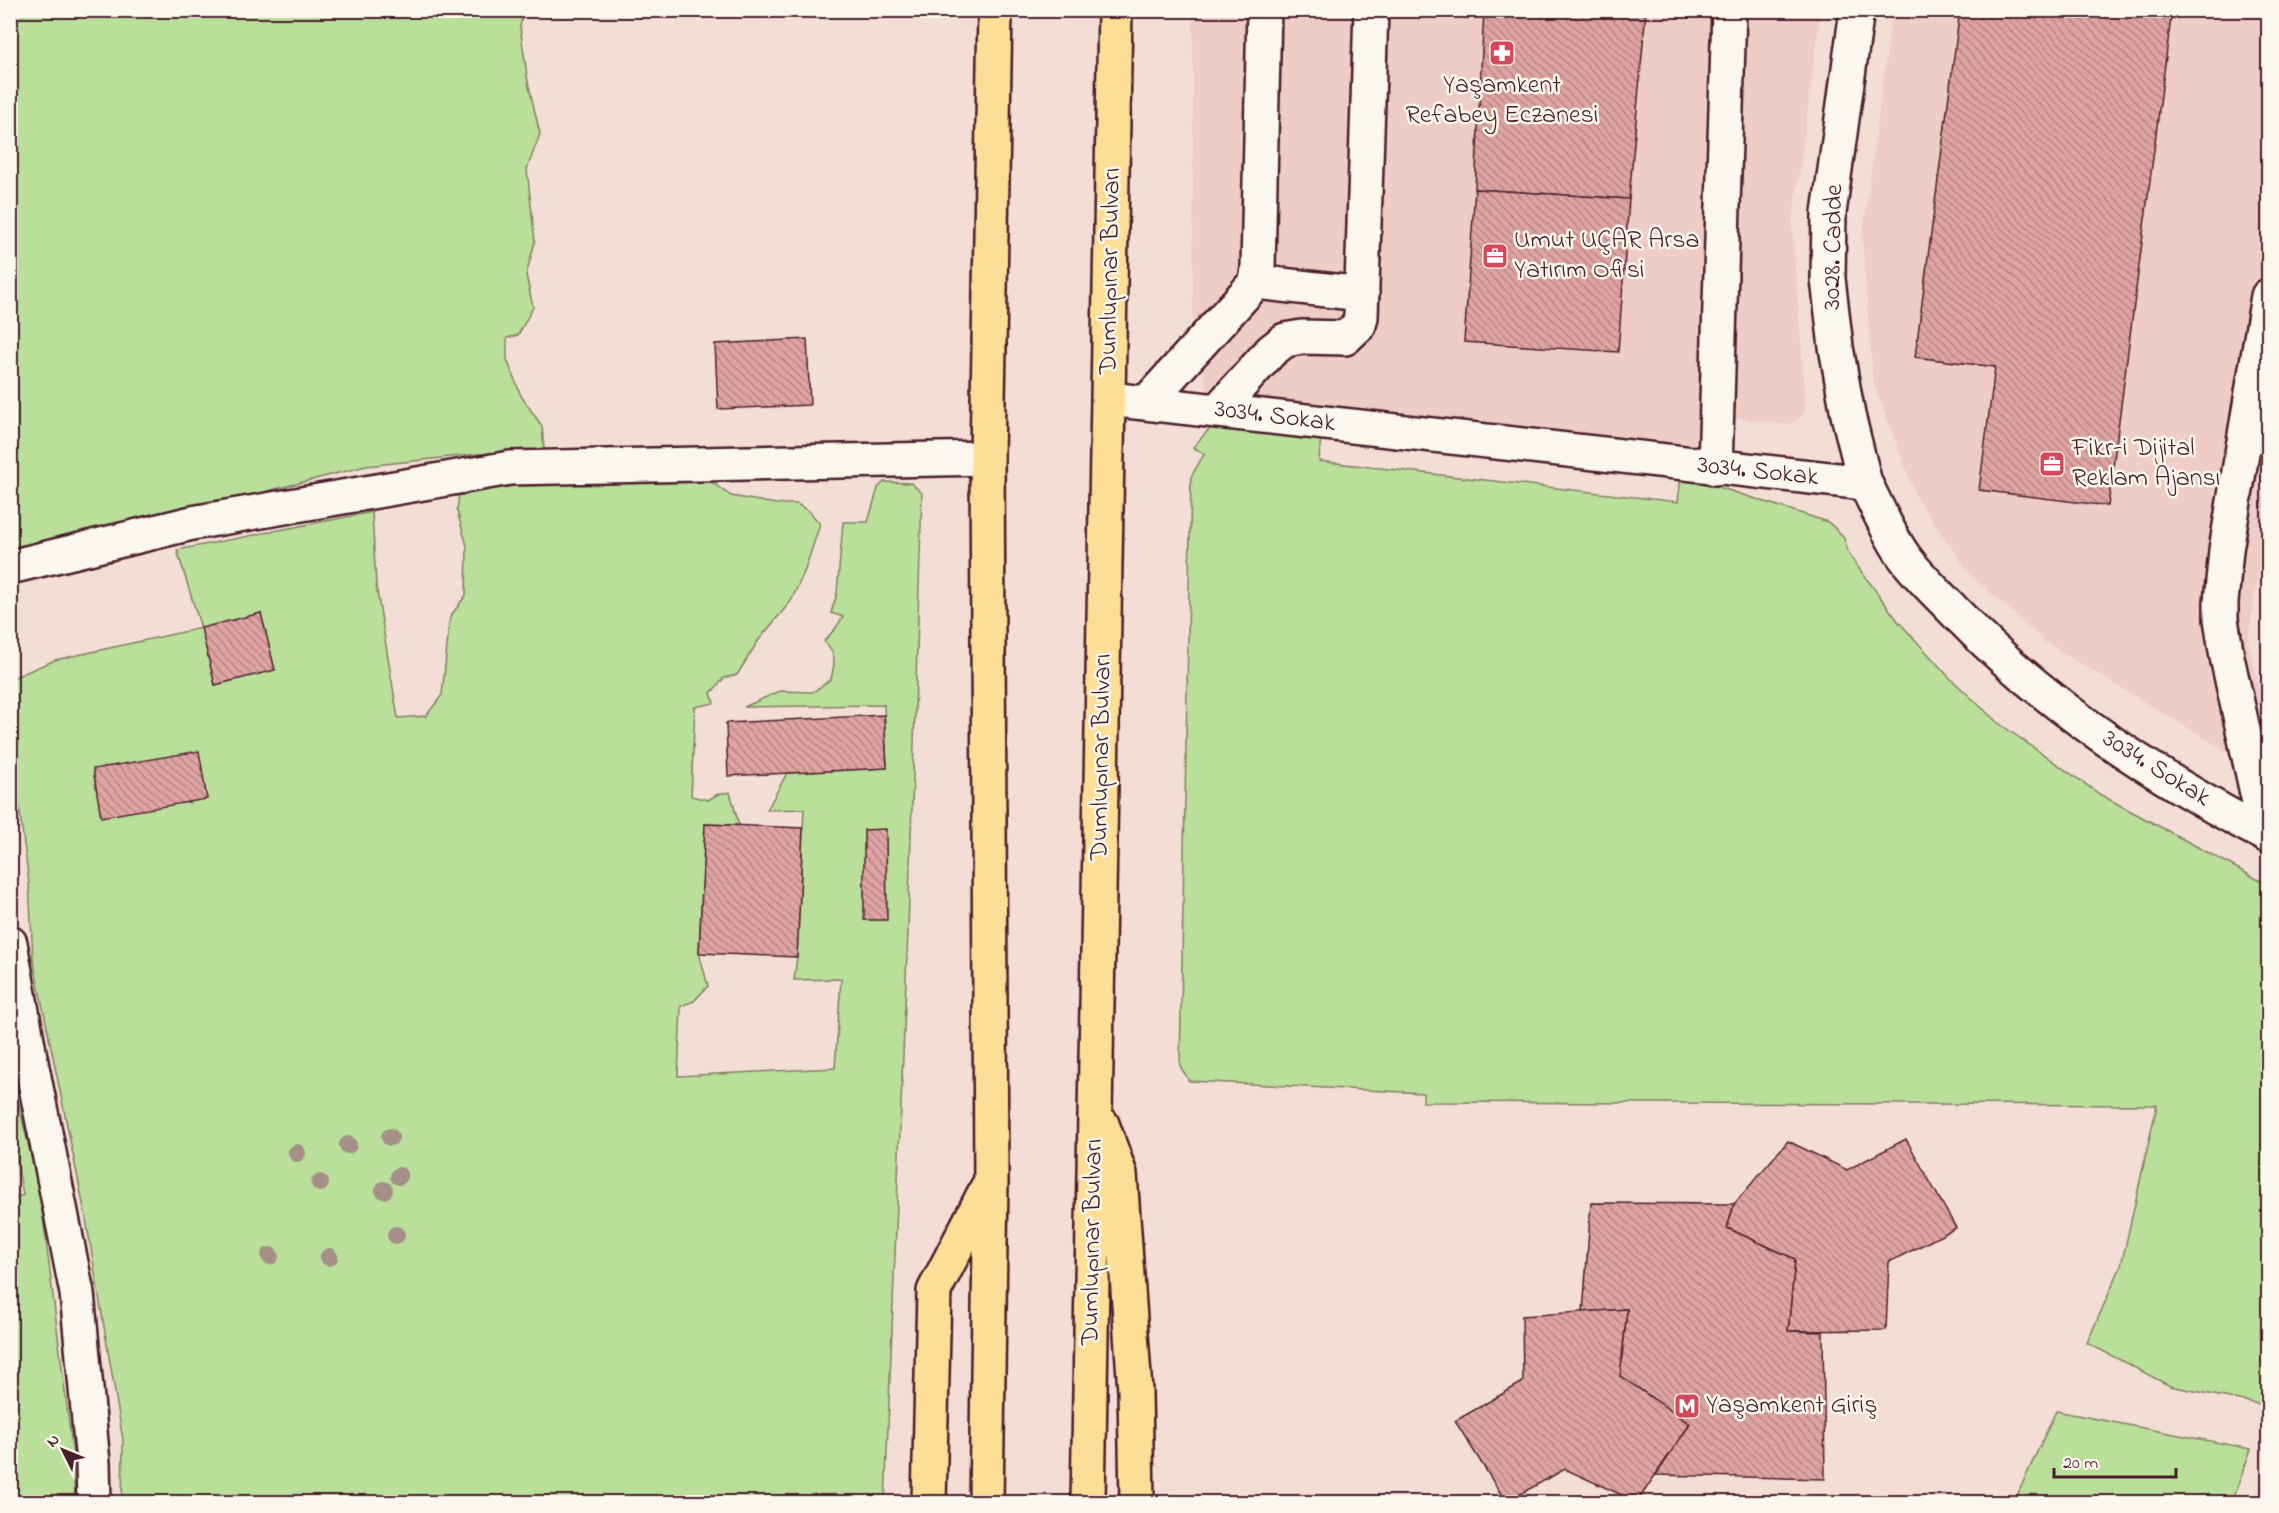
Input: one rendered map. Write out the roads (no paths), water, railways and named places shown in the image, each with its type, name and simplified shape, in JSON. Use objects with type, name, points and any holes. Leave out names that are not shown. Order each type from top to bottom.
[{"type":"highway","points":[[986,1503],[991,1181],[987,458],[995,10]]},
{"type":"highway","name":"Dumlupınar Bulvarı","points":[[1088,1503],[1115,10]]},
{"type":"highway","points":[[1096,1109],[1120,1173],[1135,1391],[1137,1503]]},
{"type":"highway","points":[[929,1503],[934,1290],[991,1181]]},
{"type":"street","points":[[1147,402],[1256,282],[1264,10]]},
{"type":"street","points":[[1218,410],[1271,351],[1285,340],[1302,337],[1345,338],[1359,326],[1371,10]]},
{"type":"street","points":[[1715,468],[1729,10]]},
{"type":"street","name":"3028. Cadde","points":[[1857,10],[1830,213],[1828,279],[1846,404],[1865,483]]},
{"type":"street","points":[[1256,282],[1362,294]]},
{"type":"street","points":[[2267,835],[2227,657],[2221,619],[2221,602],[2226,550],[2268,296]]},
{"type":"street","name":"3034. Sokak","points":[[1108,399],[1865,483],[1905,558],[1982,640],[2083,723],[2184,788],[2267,835]]},
{"type":"street","points":[[10,567],[192,523],[510,468],[987,458]]},
{"type":"street","points":[[10,943],[77,1293],[93,1463],[94,1503]]},
{"type":"place","name":"Yaşamkent Refabey Eczanesi","points":[[1502,53]]},
{"type":"place","name":"Umut UÇAR Arsa Yatırım Ofisi","points":[[1495,256]]},
{"type":"place","name":"Fikr-i Dijital Reklam Ajansı","points":[[2052,464]]},
{"type":"place","name":"Yaşamkent Giriş","points":[[1687,1406]]}]
